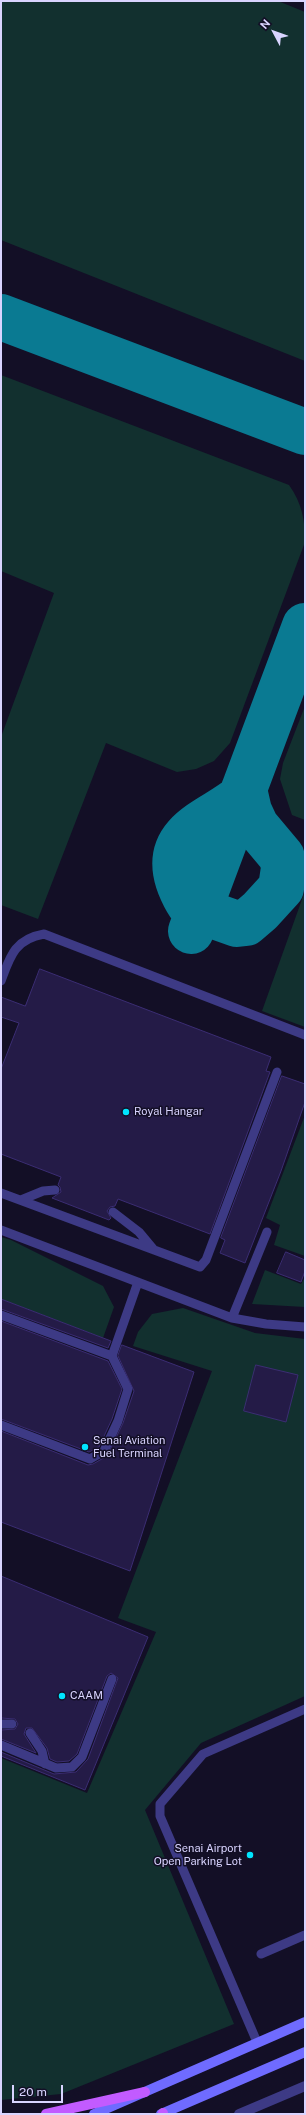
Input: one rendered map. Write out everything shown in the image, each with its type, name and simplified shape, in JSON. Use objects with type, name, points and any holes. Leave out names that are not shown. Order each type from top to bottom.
[{"type":"main road","points":[[46,2114],[145,2092]]},
{"type":"street","points":[[94,2114],[305,2022]]},
{"type":"street","points":[[162,2114],[305,2052]]},
{"type":"street","points":[[239,2114],[305,2086]]},
{"type":"lane","points":[[2,977],[12,953],[21,942],[32,936],[44,934],[305,1035]]},
{"type":"lane","points":[[1,1193],[200,1267],[206,1260],[277,1072]]},
{"type":"lane","points":[[21,1200],[43,1192],[55,1190]]},
{"type":"lane","points":[[113,1212],[139,1232],[154,1251]]},
{"type":"lane","points":[[1,1230],[232,1318],[266,1324],[305,1327]]},
{"type":"lane","points":[[232,1318],[266,1232]]},
{"type":"lane","points":[[112,1356],[138,1282]]},
{"type":"lane","points":[[1,1315],[112,1356],[122,1373],[128,1389],[118,1421],[104,1451],[90,1459],[1,1425]]},
{"type":"lane","points":[[1,1745],[56,1768],[72,1767],[82,1757],[112,1679]]},
{"type":"lane","points":[[257,2042],[160,1816],[160,1804],[203,1754],[305,1709]]},
{"type":"lane","points":[[1,1724],[12,1724]]},
{"type":"lane","points":[[30,1732],[42,1751],[45,1764]]},
{"type":"lane","points":[[262,1954],[305,1935]]},
{"type":"green space","points":[[1,1],[278,1],[305,12],[305,361],[1,240]]},
{"type":"green space","points":[[1,375],[289,485],[300,505],[304,526],[305,542],[230,743],[214,761],[196,769],[177,772],[106,743],[38,919],[1,905],[1,737],[54,593],[1,571]]},
{"type":"green space","points":[[305,706],[305,820],[292,815],[280,779],[283,763]]},
{"type":"green space","points":[[305,891],[305,1027],[262,1011]]},
{"type":"green space","points":[[305,1115],[305,1256],[274,1245],[280,1225],[266,1218]]},
{"type":"green space","points":[[1,1237],[11,1240],[103,1286],[114,1307],[103,1338],[1,1299]]},
{"type":"green space","points":[[265,1270],[301,1284],[305,1277],[305,1307],[252,1304]]},
{"type":"green space","points":[[183,1308],[255,1333],[305,1339],[305,1696],[201,1743],[145,1810],[234,2024],[61,2094],[1,2100],[1,1758],[87,1793],[156,1632],[118,1618],[212,1371],[133,1346],[138,1332],[152,1314]]},
{"type":"building","name":"Royal Hangar","points":[[40,969],[271,1057],[266,1071],[270,1072],[210,1234],[118,1199],[115,1206],[110,1207],[107,1211],[111,1218],[109,1220],[52,1198],[61,1192],[58,1185],[61,1177],[1,1154],[1,1069],[19,1023],[1,1017],[1,997],[25,1006]]},
{"type":"building","points":[[282,1076],[305,1084],[305,1102],[281,1171],[245,1263],[220,1253],[225,1240],[221,1238]]},
{"type":"building","points":[[286,1252],[305,1260],[305,1271],[301,1282],[277,1273]]},
{"type":"building","points":[[1,1299],[111,1341],[108,1348],[1,1309]]},
{"type":"building","points":[[1,1321],[108,1361],[122,1389],[112,1419],[99,1447],[89,1452],[1,1419]]},
{"type":"building","points":[[122,1345],[194,1372],[130,1571],[1,1522],[1,1431],[88,1465],[93,1464],[107,1456],[123,1423],[134,1391],[118,1356]]},
{"type":"building","points":[[256,1365],[298,1375],[286,1422],[244,1411]]},
{"type":"building","name":"CAAM","points":[[1,1576],[148,1637],[85,1790],[1,1756],[1,1752],[54,1774],[76,1772],[88,1759],[118,1678],[111,1673],[107,1676],[77,1754],[69,1761],[57,1762],[50,1759],[47,1748],[32,1728],[26,1728],[24,1734],[36,1753],[1,1739],[1,1730],[15,1729],[18,1724],[15,1719],[1,1718]]},
{"type":"taxiway","points":[[1,317],[305,432]]},
{"type":"taxiway","points":[[191,931],[305,626]]},
{"type":"taxiway","points":[[242,796],[197,826],[187,835],[180,845],[176,857],[176,872],[178,881],[184,896],[192,908],[237,924],[246,923],[260,911],[281,888],[284,868],[282,857],[256,826],[249,811],[244,789]]},
{"type":"place","name":"Royal Hangar","points":[[126,1112]]},
{"type":"place","name":"Senai Aviation Fuel Terminal","points":[[85,1447]]},
{"type":"place","name":"CAAM","points":[[62,1696]]},
{"type":"place","name":"Senai Airport Open Parking Lot","points":[[250,1855]]}]
